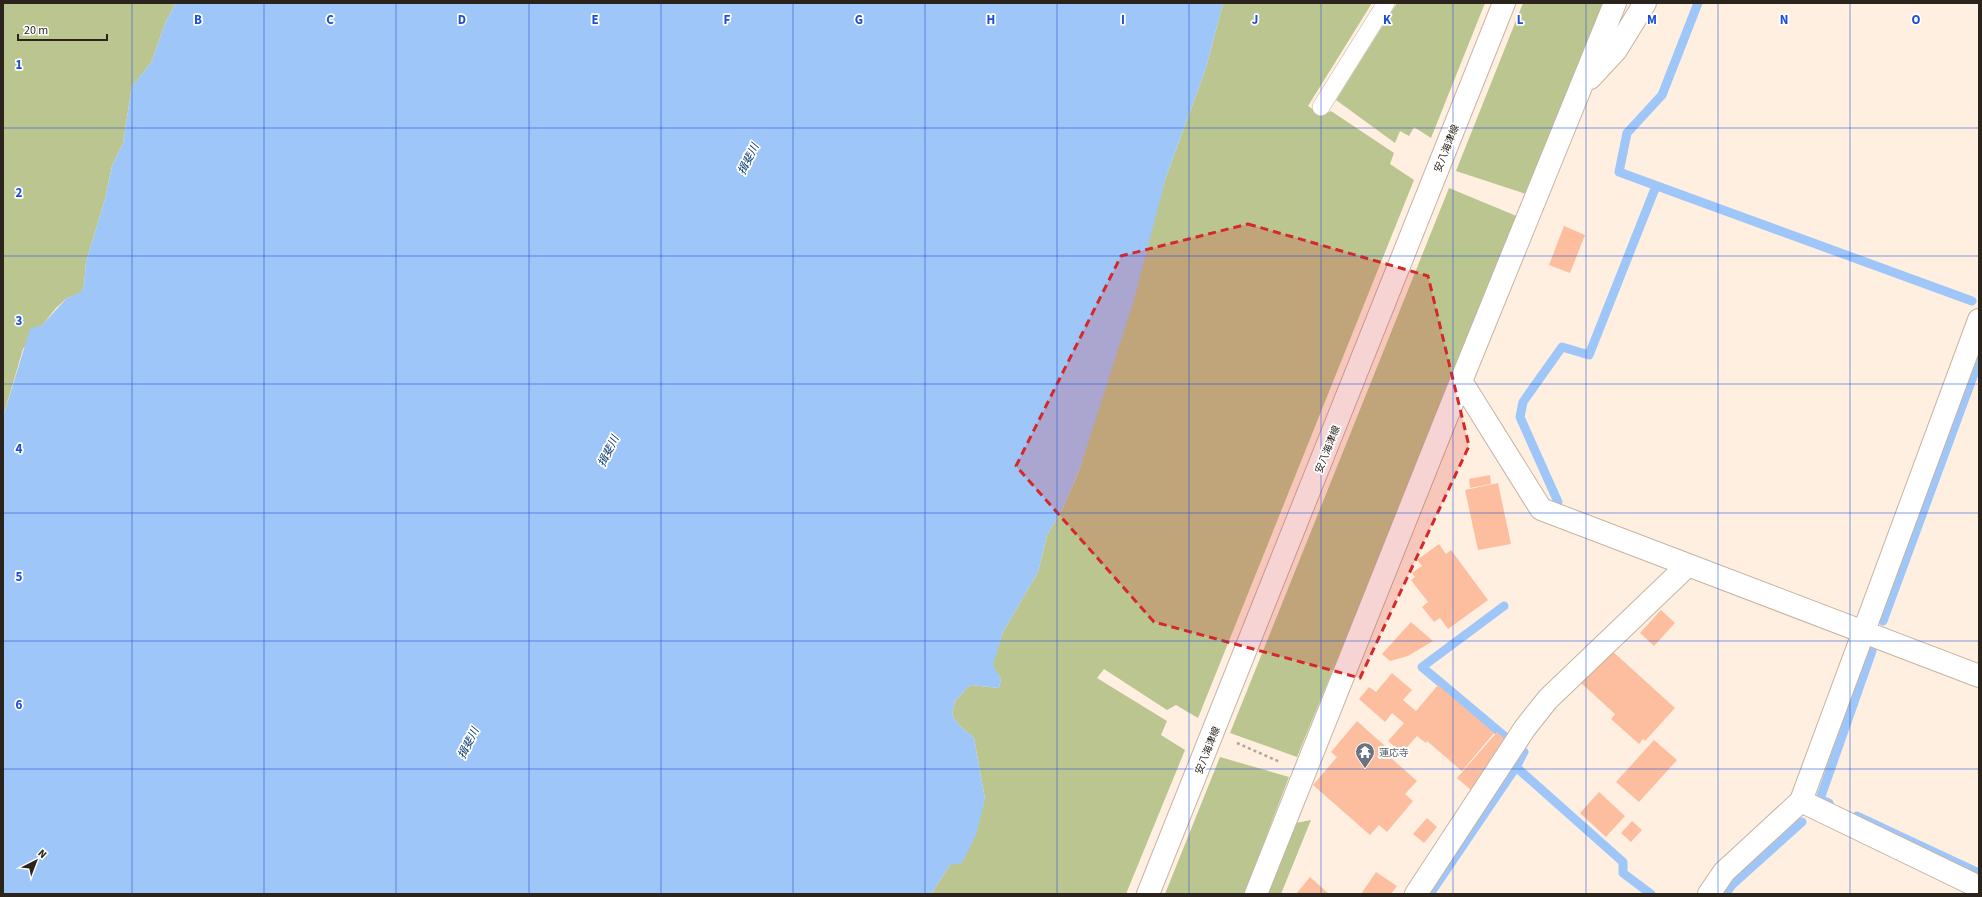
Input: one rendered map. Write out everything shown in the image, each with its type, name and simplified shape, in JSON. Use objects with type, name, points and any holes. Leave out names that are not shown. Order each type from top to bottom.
[{"type":"street","name":"安八海津線","points":[[1148,894],[1214,733],[1504,3]]},
{"type":"street","points":[[1256,894],[1461,381],[1615,3]]},
{"type":"street","points":[[1581,88],[1616,50],[1645,3]]},
{"type":"street","points":[[1708,894],[1724,872],[1801,801],[1865,633],[1979,320]]},
{"type":"street","points":[[1461,381],[1541,509],[1979,676]]},
{"type":"street","points":[[1416,894],[1524,728],[1548,699],[1688,565]]},
{"type":"street","points":[[1801,801],[1979,887]]},
{"type":"lane","points":[[1321,107],[1386,3]]},
{"type":"path","points":[[1214,733],[1304,772]]},
{"type":"highlighted area","points":[[1248,224],[1428,276],[1469,446],[1360,678],[1154,622],[1016,466],[1121,256]]},
{"type":"green space","points":[[3,3],[176,3],[166,21],[151,63],[132,86],[123,143],[112,166],[105,199],[86,262],[84,285],[81,293],[67,298],[56,308],[23,349],[3,417]]},
{"type":"green space","points":[[1223,3],[1372,3],[1308,106],[1322,115],[1331,111],[1394,153],[1390,164],[1414,180],[1198,718],[1176,705],[1167,710],[1104,669],[1097,678],[1167,721],[1161,735],[1185,750],[1126,894],[931,894],[950,865],[985,799],[974,738],[960,726],[952,715],[955,701],[970,685],[999,688],[1001,679],[992,665],[1003,632],[1038,572],[1047,535],[1062,510],[1079,471],[1166,177],[1206,68]]},
{"type":"green space","points":[[1397,3],[1485,3],[1431,138],[1414,127],[1409,136],[1400,131],[1395,143],[1336,100]]},
{"type":"green space","points":[[1523,3],[1605,3],[1529,195],[1456,171]]},
{"type":"green space","points":[[1449,188],[1519,217],[1297,757],[1230,733]]},
{"type":"green space","points":[[1220,757],[1289,777],[1244,894],[1165,894]]},
{"type":"green space","points":[[1311,820],[1281,894],[1265,894],[1291,824]]},
{"type":"water","name":"揖斐川","points":[[176,3],[1223,3],[1206,68],[1166,177],[1134,300],[1079,471],[1062,510],[1047,535],[1038,572],[1003,632],[993,665],[1001,679],[999,688],[970,685],[955,701],[952,715],[960,726],[974,738],[985,799],[976,835],[962,863],[950,865],[931,894],[3,894],[3,417],[30,329],[42,325],[67,298],[81,292],[84,285],[86,262],[105,199],[112,166],[123,143],[132,86],[151,63],[166,21]]},
{"type":"building","points":[[1564,226],[1585,235],[1570,273],[1549,265]]},
{"type":"building","points":[[1490,475],[1491,484],[1470,488],[1469,479]]},
{"type":"building","points":[[1498,483],[1511,544],[1478,550],[1465,490]]},
{"type":"building","points":[[1439,544],[1446,554],[1451,550],[1488,600],[1448,629],[1440,618],[1434,622],[1422,607],[1428,602],[1411,580],[1415,577],[1412,573],[1422,566],[1417,560]]},
{"type":"building","points":[[1661,610],[1675,623],[1654,646],[1640,633]]},
{"type":"building","points":[[1411,622],[1433,641],[1408,656],[1390,661],[1382,654]]},
{"type":"building","points":[[1610,649],[1675,708],[1645,741],[1643,739],[1639,744],[1611,719],[1615,714],[1580,682]]},
{"type":"building","points":[[1392,673],[1412,690],[1403,700],[1416,711],[1438,685],[1494,733],[1462,771],[1427,741],[1426,743],[1417,736],[1402,753],[1388,741],[1404,723],[1392,713],[1385,722],[1359,699],[1369,687],[1376,692]]},
{"type":"building","name":"蓮応寺","points":[[1357,721],[1394,754],[1391,758],[1417,781],[1405,794],[1413,801],[1387,832],[1379,825],[1370,835],[1313,785],[1337,757],[1331,752]]},
{"type":"building","points":[[1497,732],[1507,741],[1472,791],[1457,778]]},
{"type":"building","points":[[1654,740],[1677,760],[1639,802],[1616,782]]},
{"type":"building","points":[[1599,792],[1625,816],[1606,837],[1580,813]]},
{"type":"building","points":[[1427,818],[1437,827],[1424,843],[1413,834]]},
{"type":"building","points":[[1632,821],[1642,830],[1631,842],[1621,833]]},
{"type":"building","points":[[1376,872],[1397,886],[1391,894],[1361,894]]},
{"type":"building","points":[[1310,877],[1329,894],[1296,894]]},
{"type":"waterway","points":[[1698,3],[1662,95],[1627,133],[1619,172],[1972,301]]},
{"type":"waterway","points":[[1558,502],[1520,417],[1523,402],[1562,347],[1589,355],[1656,186]]},
{"type":"waterway","points":[[1883,621],[1979,360]]},
{"type":"waterway","points":[[1504,606],[1422,667],[1509,740]]},
{"type":"waterway","points":[[1829,803],[1820,799],[1872,651]]},
{"type":"waterway","points":[[1516,767],[1524,752],[1520,749]]},
{"type":"waterway","points":[[1430,894],[1516,767],[1623,862],[1623,873],[1651,894]]},
{"type":"waterway","points":[[1857,816],[1979,873]]},
{"type":"waterway","points":[[1725,894],[1733,884],[1802,822]]},
{"type":"place","name":"蓮応寺","points":[[1365,769]]}]
